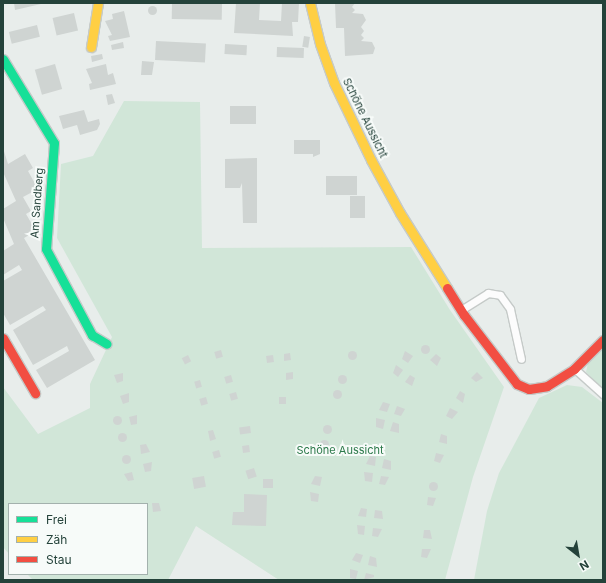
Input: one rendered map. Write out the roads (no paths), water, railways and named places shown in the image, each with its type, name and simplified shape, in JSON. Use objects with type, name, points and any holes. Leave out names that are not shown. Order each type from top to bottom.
[{"type":"street","points":[[91,47],[98,3]]},
{"type":"street","name":"Schöne Aussicht","points":[[310,3],[320,44],[346,110],[400,213],[461,310],[517,384],[529,389],[546,386],[574,369]]},
{"type":"street","name":"Am Sandberg","points":[[3,59],[54,143],[46,249],[92,335],[107,344]]},
{"type":"street","points":[[3,338],[35,393]]},
{"type":"street","points":[[574,369],[603,340]]},
{"type":"lane","points":[[461,310],[488,293],[500,295],[510,309],[520,359]]},
{"type":"lane","points":[[574,369],[603,394]]}]
